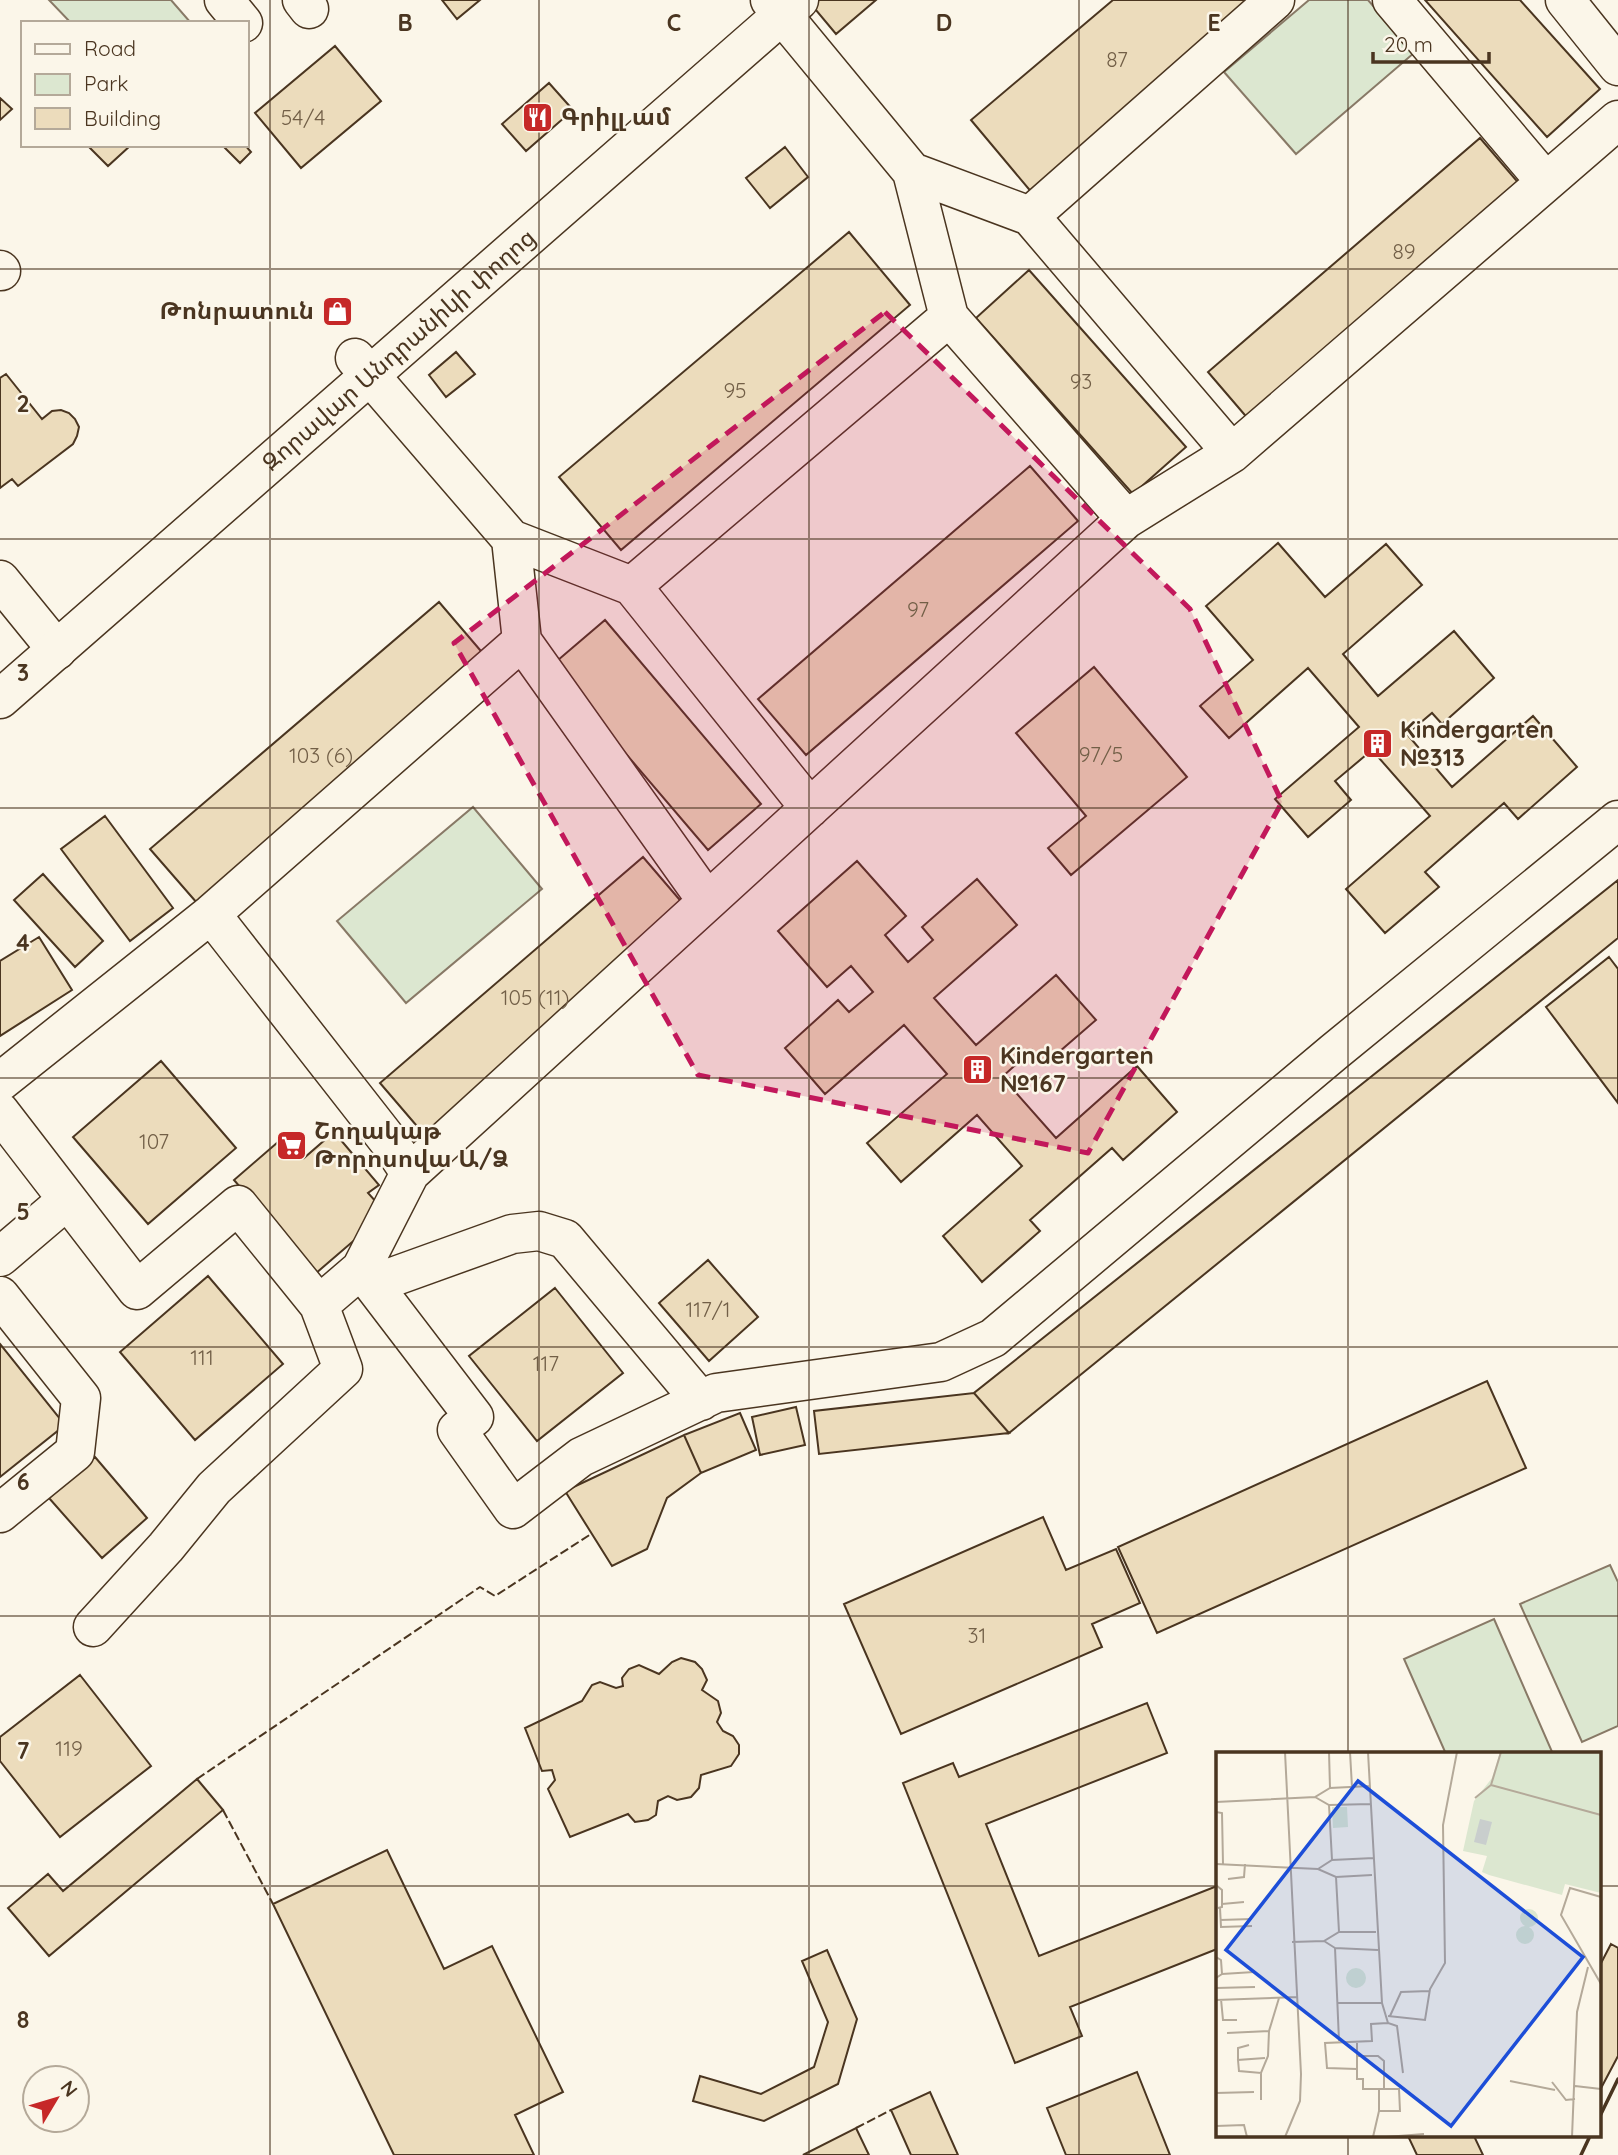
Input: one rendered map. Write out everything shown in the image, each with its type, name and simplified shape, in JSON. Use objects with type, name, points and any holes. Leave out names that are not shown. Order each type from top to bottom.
[{"type":"main road","points":[[224,0],[242,21]]},
{"type":"main road","points":[[1030,216],[1275,0]]},
{"type":"main road","points":[[1392,0],[1545,181]]},
{"type":"main road","points":[[1564,0],[1618,66]]},
{"type":"main road","points":[[779,4],[912,172],[949,317],[1126,519]]},
{"type":"main road","name":"Զորավար Անդրանիկի փողոց","points":[[0,699],[49,640],[779,4]]},
{"type":"main road","points":[[367,1277],[410,1173],[1126,519],[1232,453],[1618,120]]},
{"type":"main road","points":[[912,172],[1030,216],[1232,453]]},
{"type":"main road","points":[[632,586],[949,317]]},
{"type":"main road","points":[[363,366],[512,538],[632,586],[810,808]]},
{"type":"main road","points":[[512,538],[522,641],[707,901]]},
{"type":"main road","points":[[0,580],[49,640]]},
{"type":"main road","name":"Զորավար Անդրանիկի փողոց","points":[[0,667],[49,640]]},
{"type":"main road","points":[[0,1082],[211,914],[522,641]]},
{"type":"main road","points":[[367,1277],[474,1417],[457,1430],[513,1509],[581,1458],[716,1393],[941,1362],[993,1338],[1334,1052],[1618,820]]},
{"type":"main road","points":[[211,914],[390,1143],[410,1173]]},
{"type":"main road","points":[[0,1112],[137,1290],[238,1205],[319,1305],[342,1368],[214,1488],[166,1547],[93,1628]]},
{"type":"main road","points":[[0,1257],[67,1200]]},
{"type":"main road","points":[[319,1305],[367,1277],[512,1234],[539,1231],[565,1239],[701,1401]]},
{"type":"main road","points":[[0,1296],[81,1398],[75,1452],[0,1514]]},
{"type":"highlighted area","points":[[885,312],[1190,609],[1282,802],[1088,1153],[698,1075],[454,643]]},
{"type":"green space","points":[[49,0],[171,0],[189,21],[69,21]]},
{"type":"green space","points":[[1309,0],[1368,0],[1414,53],[1296,154],[1224,72]]},
{"type":"green space","points":[[473,807],[542,889],[406,1003],[337,921]]},
{"type":"green space","points":[[1610,1565],[1618,1582],[1618,1726],[1582,1742],[1520,1604]]},
{"type":"green space","points":[[1494,1619],[1552,1752],[1445,1752],[1404,1659]]},
{"type":"building","points":[[442,0],[480,0],[457,19]]},
{"type":"building","points":[[814,0],[876,0],[836,34],[810,3]]},
{"type":"building","points":[[1113,0],[1262,0],[1033,194],[971,120]]},
{"type":"building","points":[[1425,0],[1520,0],[1600,89],[1547,137]]},
{"type":"building","points":[[335,46],[381,101],[301,168],[255,113]]},
{"type":"building","name":"Գրիլլ ամ","points":[[549,83],[573,110],[526,151],[502,124]]},
{"type":"building","points":[[0,98],[12,109],[0,120]]},
{"type":"building","points":[[1480,138],[1528,194],[1256,428],[1208,372]]},
{"type":"building","points":[[89,147],[129,147],[108,166]]},
{"type":"building","points":[[224,147],[247,147],[251,152],[240,163]]},
{"type":"building","points":[[785,147],[808,177],[770,208],[746,178]]},
{"type":"building","points":[[849,232],[910,305],[621,550],[559,477]]},
{"type":"building","points":[[1029,270],[1186,447],[1133,494],[976,318]]},
{"type":"building","points":[[456,352],[475,374],[446,397],[429,375]]},
{"type":"building","points":[[6,374],[42,419],[52,411],[61,410],[69,413],[79,427],[73,444],[18,486],[12,479],[0,488],[0,378]]},
{"type":"building","points":[[1030,466],[1078,521],[806,755],[758,699]]},
{"type":"building","name":"Kindergarten №313","points":[[1278,543],[1325,597],[1386,544],[1422,585],[1343,654],[1378,696],[1454,631],[1494,678],[1442,724],[1432,713],[1407,734],[1452,787],[1533,716],[1577,767],[1518,819],[1504,803],[1425,872],[1439,887],[1385,933],[1346,889],[1430,816],[1372,750],[1335,781],[1351,800],[1308,837],[1275,799],[1359,727],[1308,668],[1229,738],[1200,706],[1253,660],[1206,606]]},
{"type":"building","points":[[439,602],[492,664],[204,911],[150,849]]},
{"type":"building","points":[[605,620],[761,804],[708,850],[551,666]]},
{"type":"building","points":[[1094,667],[1187,777],[1071,875],[1048,848],[1086,816],[1016,733]]},
{"type":"building","points":[[105,816],[173,908],[130,941],[61,849]]},
{"type":"building","points":[[643,857],[691,913],[428,1139],[380,1083]]},
{"type":"building","name":"Kindergarten №167","points":[[857,861],[906,916],[885,935],[908,962],[933,940],[922,927],[977,879],[1017,925],[934,998],[976,1045],[1056,975],[1096,1020],[1045,1064],[1032,1050],[1002,1077],[1056,1138],[1137,1066],[1177,1112],[1123,1160],[1112,1148],[1030,1220],[1040,1231],[982,1282],[943,1236],[1022,1166],[977,1115],[901,1182],[867,1143],[947,1074],[904,1025],[825,1094],[785,1048],[838,1000],[849,1012],[873,992],[851,966],[827,987],[778,931]]},
{"type":"building","points":[[43,874],[103,941],[75,967],[14,900]]},
{"type":"building","points":[[1618,880],[1618,938],[1009,1433],[974,1393]]},
{"type":"building","points":[[39,937],[72,990],[0,1036],[0,961]]},
{"type":"building","points":[[1609,957],[1618,969],[1618,1103],[1546,1007]]},
{"type":"building","points":[[161,1061],[236,1148],[148,1224],[73,1137]]},
{"type":"building","points":[[334,1132],[379,1185],[368,1193],[386,1213],[315,1274],[234,1180],[285,1136],[304,1158]]},
{"type":"building","points":[[708,1260],[758,1317],[709,1361],[659,1303]]},
{"type":"building","points":[[208,1276],[283,1364],[195,1440],[120,1352]]},
{"type":"building","points":[[555,1288],[623,1373],[537,1441],[469,1356]]},
{"type":"building","points":[[0,1344],[65,1425],[0,1477]]},
{"type":"building","points":[[1487,1381],[1526,1468],[1157,1633],[1118,1547]]},
{"type":"building","points":[[974,1393],[1009,1433],[819,1454],[814,1411]]},
{"type":"building","points":[[796,1407],[805,1445],[760,1455],[752,1417]]},
{"type":"building","points":[[740,1413],[756,1450],[701,1473],[684,1435]]},
{"type":"building","points":[[684,1435],[701,1473],[667,1498],[647,1549],[612,1566],[565,1491]]},
{"type":"building","points":[[95,1457],[147,1518],[102,1558],[49,1498]]},
{"type":"building","points":[[1043,1517],[1066,1570],[1116,1549],[1140,1603],[1092,1624],[1102,1647],[901,1734],[844,1604]]},
{"type":"building","points":[[681,1658],[695,1662],[702,1669],[707,1680],[702,1690],[718,1701],[721,1713],[717,1722],[723,1731],[733,1736],[739,1745],[739,1754],[731,1766],[701,1775],[699,1788],[691,1797],[677,1800],[668,1796],[658,1801],[656,1815],[648,1820],[635,1822],[628,1814],[570,1837],[548,1789],[555,1780],[552,1770],[542,1771],[525,1728],[582,1701],[592,1685],[600,1682],[616,1688],[623,1686],[622,1678],[629,1669],[639,1665],[659,1674]]},
{"type":"building","points":[[80,1675],[151,1766],[60,1837],[0,1761],[0,1737]]},
{"type":"building","points":[[1147,1703],[1167,1753],[986,1824],[1039,1956],[1216,1886],[1216,1949],[1070,2007],[1082,2036],[1015,2063],[903,1783],[953,1763],[959,1777]]},
{"type":"building","points":[[197,1779],[223,1810],[49,1956],[8,1908],[48,1874],[63,1891]]},
{"type":"building","points":[[387,1850],[444,1969],[492,1946],[563,2092],[515,2115],[534,2155],[394,2155],[273,1904]]},
{"type":"building","points":[[1611,1944],[1618,1948],[1618,2056],[1600,2090],[1600,1965]]},
{"type":"building","points":[[827,1950],[857,2019],[838,2084],[764,2121],[693,2101],[700,2076],[761,2094],[814,2067],[828,2022],[802,1961]]},
{"type":"building","points":[[1137,2072],[1170,2155],[1066,2155],[1047,2108]]},
{"type":"building","points":[[930,2092],[958,2155],[911,2155],[891,2110]]},
{"type":"building","points":[[856,2128],[869,2155],[803,2155]]},
{"type":"building","points":[[1409,2138],[1475,2138],[1483,2155],[1417,2155]]},
{"type":"fence","points":[[197,1779],[480,1587],[495,1596],[591,1534]]},
{"type":"fence","points":[[223,1810],[273,1904]]},
{"type":"fence","points":[[856,2128],[891,2110]]},
{"type":"wall","points":[[1600,2116],[1618,2079]]},
{"type":"wall","points":[[1581,2155],[1589,2138]]},
{"type":"place","name":"Գրիլլ ամ","points":[[538,117]]},
{"type":"place","name":"Թոնրատուն","points":[[337,311]]},
{"type":"place","name":"Kindergarten №313","points":[[1377,744]]},
{"type":"place","name":"Kindergarten №167","points":[[977,1070]]},
{"type":"place","name":"Շողակաթ Թորոսովա Ա/Ձ","points":[[291,1145]]}]
